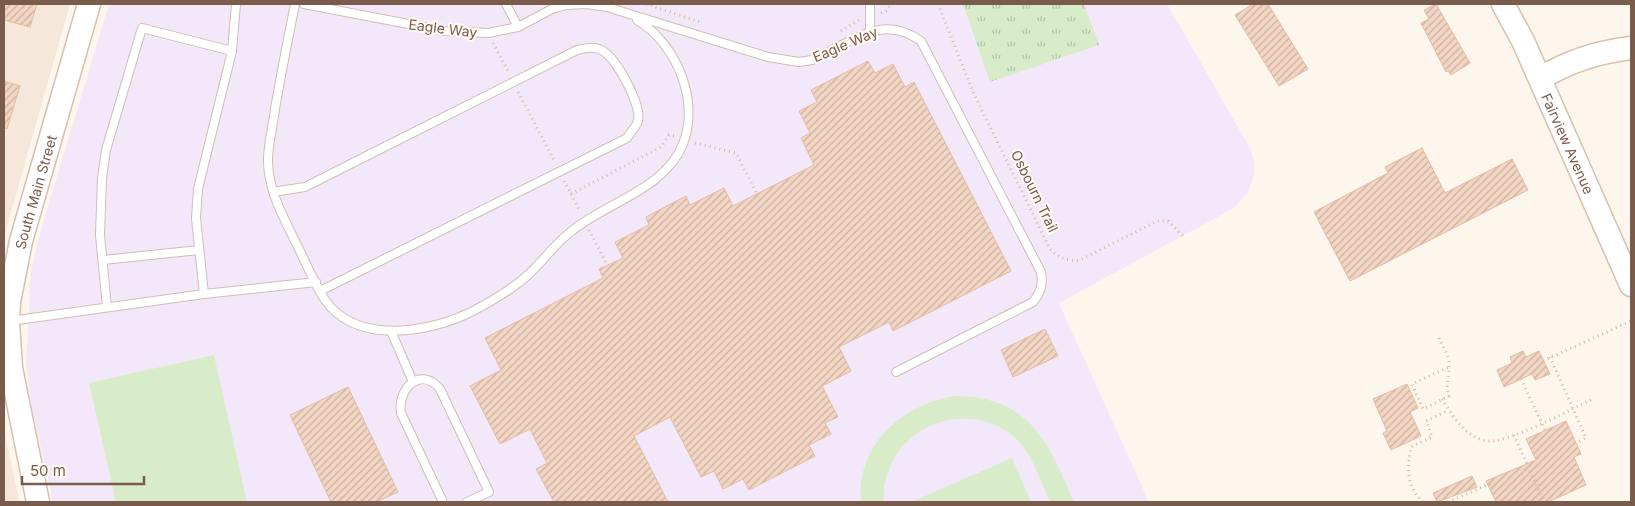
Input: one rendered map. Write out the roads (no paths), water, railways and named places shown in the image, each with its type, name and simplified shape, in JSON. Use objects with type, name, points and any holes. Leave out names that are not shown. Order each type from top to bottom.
[{"type":"street","name":"South Main Street","points":[[38,502],[15,410],[8,322],[21,241],[89,4]]},
{"type":"street","name":"Fairview Avenue","points":[[1503,4],[1540,79],[1631,284]]},
{"type":"street","points":[[1540,79],[1559,67],[1583,58],[1631,48]]},
{"type":"lane","points":[[204,294],[196,218],[198,190],[232,51],[236,4]]},
{"type":"lane","points":[[295,4],[270,140],[268,158],[273,192],[326,301],[342,316],[357,324],[391,331],[420,330],[473,311],[528,274],[564,236],[584,220],[657,178],[671,163],[682,146],[687,129],[689,111],[686,90],[672,56],[660,38],[646,26],[626,14]]},
{"type":"lane","name":"Eagle Way","points":[[304,4],[444,31],[488,33],[518,27],[552,9],[566,5],[587,4],[768,57],[792,61],[812,60],[870,32],[883,28],[896,28],[908,32],[922,41],[1042,272],[1042,284],[1039,294],[1033,302],[896,372]]},
{"type":"lane","points":[[506,4],[518,27]]},
{"type":"lane","points":[[870,4],[870,32]]},
{"type":"lane","points":[[108,307],[100,206],[106,150],[142,28],[232,51]]},
{"type":"lane","points":[[273,192],[305,187],[577,50],[590,47],[603,50],[614,60],[638,107],[638,122],[627,138],[320,291]]},
{"type":"lane","points":[[103,260],[199,250]]},
{"type":"lane","points":[[8,322],[204,294],[316,282]]},
{"type":"lane","points":[[391,331],[413,382]]},
{"type":"lane","points":[[443,502],[401,413],[401,396],[413,382],[430,380],[440,389],[489,492],[467,502]]}]
